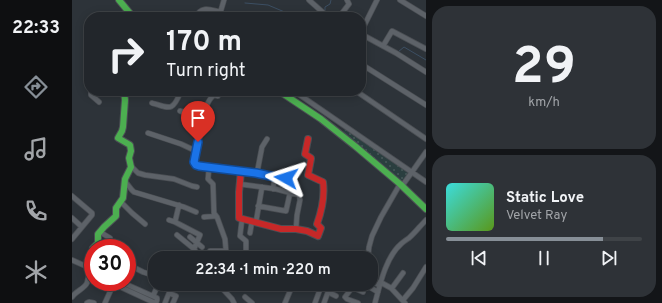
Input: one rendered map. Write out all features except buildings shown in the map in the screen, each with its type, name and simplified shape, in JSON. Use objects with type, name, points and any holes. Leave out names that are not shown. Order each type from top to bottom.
[{"type":"street","points":[[118,0],[129,12]]},
{"type":"street","points":[[221,12],[224,0]]},
{"type":"street","points":[[309,0],[322,12]]},
{"type":"street","points":[[343,12],[349,4],[347,0]]},
{"type":"street","points":[[366,23],[377,0]]},
{"type":"street","points":[[400,0],[426,16]]},
{"type":"street","points":[[198,12],[201,10],[212,12]]},
{"type":"street","points":[[383,46],[392,31],[426,49]]},
{"type":"street","points":[[366,36],[426,72]]},
{"type":"street","points":[[366,67],[426,105]]},
{"type":"street","points":[[92,96],[99,102]]},
{"type":"street","points":[[125,96],[124,127],[118,138],[130,145],[131,151],[129,158],[131,166],[138,173],[174,179],[197,187]]},
{"type":"street","points":[[152,103],[170,107],[175,103],[178,96]]},
{"type":"street","points":[[213,96],[210,99],[206,109],[194,160],[196,165],[286,178]]},
{"type":"street","points":[[287,96],[326,123],[401,185],[426,210]]},
{"type":"street","points":[[301,96],[426,182]]},
{"type":"street","points":[[363,96],[426,139]]},
{"type":"street","points":[[180,111],[204,118]]},
{"type":"street","points":[[148,133],[181,144],[196,151]]},
{"type":"street","points":[[256,173],[262,147],[267,138]]},
{"type":"street","points":[[241,171],[238,218],[281,229],[296,229],[318,236],[320,227],[317,224],[322,211],[324,189],[323,182],[308,175],[311,160],[311,158],[305,154],[308,139]]},
{"type":"street","points":[[369,251],[372,236],[381,217],[401,185],[426,152]]},
{"type":"street","points":[[98,239],[98,234],[116,216],[116,207],[123,198],[125,179],[131,166]]},
{"type":"street","points":[[209,168],[208,179],[213,184],[211,187],[214,214],[225,239],[226,251]]},
{"type":"street","points":[[273,189],[275,177]]},
{"type":"street","points":[[125,182],[134,192],[179,205],[196,212]]},
{"type":"street","points":[[239,184],[273,189],[298,195],[300,197],[296,229]]},
{"type":"street","points":[[250,233],[262,187]]},
{"type":"street","points":[[258,206],[286,211],[290,193]]},
{"type":"street","points":[[72,196],[92,213],[92,216],[72,239]]},
{"type":"street","points":[[121,202],[132,214],[145,224]]},
{"type":"street","points":[[175,222],[179,205]]},
{"type":"street","points":[[204,217],[216,216]]},
{"type":"street","points":[[72,218],[82,227]]},
{"type":"street","points":[[242,219],[240,236],[246,241],[246,251]]},
{"type":"street","points":[[168,220],[200,235],[194,248]]},
{"type":"street","points":[[375,303],[380,284],[393,253],[401,243],[408,239],[426,220]]},
{"type":"street","points":[[100,232],[110,238]]},
{"type":"street","points":[[177,235],[196,251]]},
{"type":"street","points":[[190,237],[202,247]]},
{"type":"street","points":[[72,260],[84,266]]},
{"type":"street","points":[[72,263],[84,267]]},
{"type":"street","points":[[380,284],[392,288],[404,302],[426,267]]},
{"type":"street","points":[[136,268],[148,274]]},
{"type":"street","points":[[392,288],[403,273]]},
{"type":"street","points":[[72,297],[84,286]]},
{"type":"street","points":[[136,289],[153,296],[157,299],[156,303]]},
{"type":"street","points":[[105,303],[110,291]]},
{"type":"street","points":[[131,291],[156,303]]},
{"type":"street","points":[[153,296],[155,291]]},
{"type":"street","points":[[225,291],[234,303]]},
{"type":"street","points":[[285,303],[290,291]]},
{"type":"street","points":[[315,303],[319,291]]},
{"type":"street","points":[[350,291],[346,298],[357,303]]},
{"type":"street","points":[[324,303],[328,292],[336,296]]},
{"type":"street","points":[[165,303],[169,293],[176,296],[173,303]]},
{"type":"street","points":[[245,297],[252,303]]},
{"type":"street","points":[[87,303],[94,303]]},
{"type":"green space","points":[[346,127],[410,172],[402,184],[342,133]]},
{"type":"waterway","points":[[325,10],[325,7],[330,4],[331,0]]},
{"type":"waterway","points":[[245,3],[268,5],[285,12]]},
{"type":"waterway","points":[[380,47],[391,52]]},
{"type":"waterway","points":[[398,52],[404,47],[426,60]]},
{"type":"traffic: fast","points":[[119,0],[129,12]]},
{"type":"traffic: fast","points":[[98,239],[98,234],[116,216],[116,208],[123,198],[125,179],[131,167],[129,158],[131,151],[130,145],[118,138],[123,127],[125,96]]},
{"type":"traffic: fast","points":[[286,96],[321,119],[355,146],[400,184],[426,209]]},
{"type":"traffic: jam","points":[[241,171],[239,218],[281,229],[307,231],[318,236],[321,228],[317,224],[323,203],[323,182],[308,175],[311,159],[305,154],[308,139]]},
{"type":"route","points":[[198,142],[194,160],[196,165],[286,178]]}]
